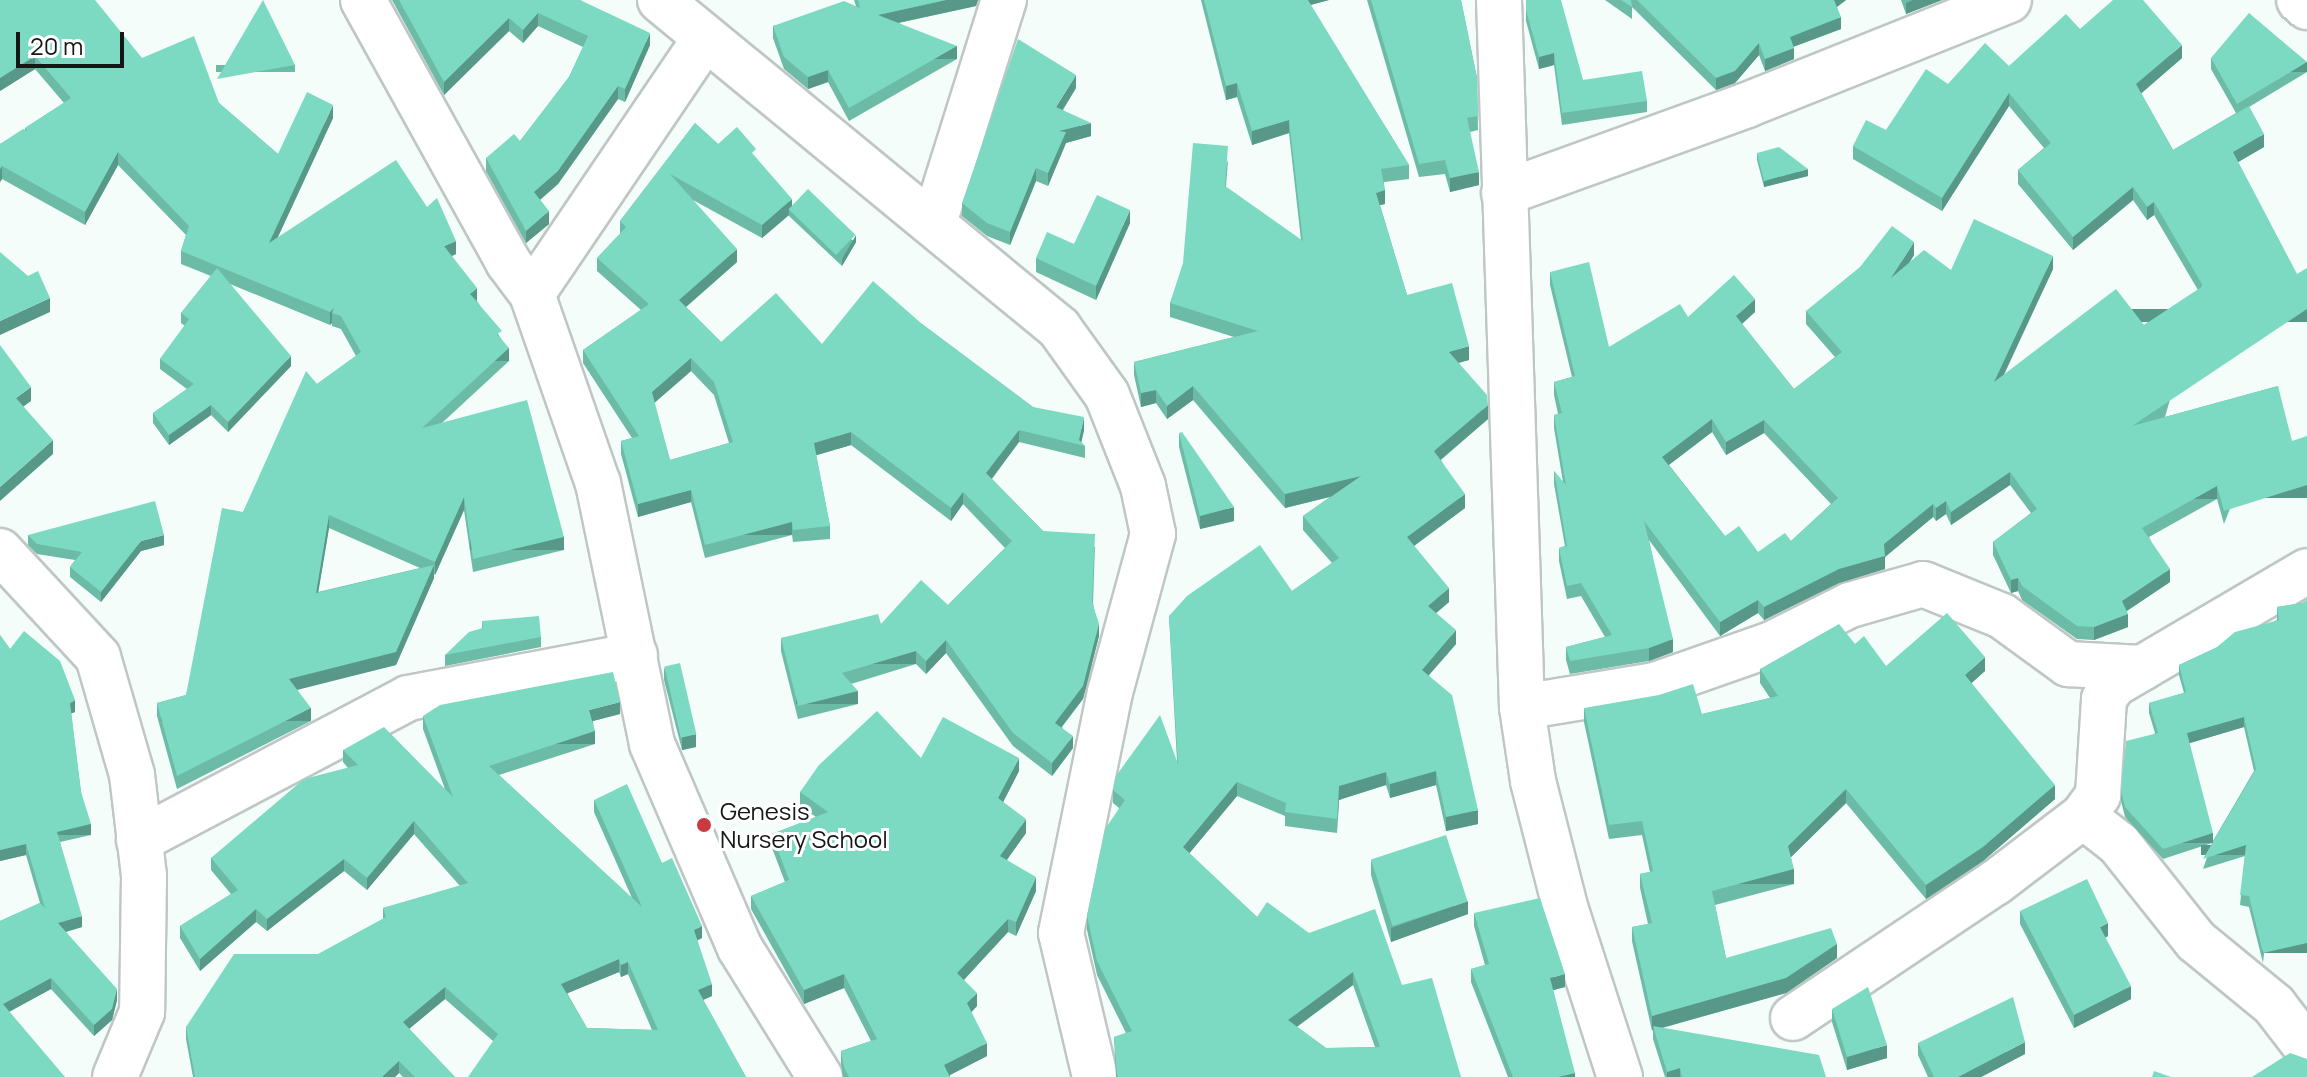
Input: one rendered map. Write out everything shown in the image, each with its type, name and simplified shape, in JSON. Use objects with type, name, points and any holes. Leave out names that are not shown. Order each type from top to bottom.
[{"type":"street","points":[[363,0],[508,262],[532,294],[598,483],[652,744],[695,853],[740,948],[820,1077]]},
{"type":"street","points":[[660,0],[704,40],[934,223],[1059,328],[1107,395],[1143,486],[1153,534],[1110,692],[1061,933],[1095,1077]]},
{"type":"street","points":[[934,223],[1004,0]]},
{"type":"street","points":[[1499,0],[1522,707],[1533,781],[1566,910],[1620,1077]]},
{"type":"street","points":[[1504,193],[1747,105],[2009,0]]},
{"type":"street","points":[[2299,0],[2307,7]]},
{"type":"street","points":[[532,294],[704,40]]},
{"type":"street","points":[[0,551],[98,657],[132,775],[145,948],[142,1012],[115,1077]]},
{"type":"street","points":[[1793,1018],[1995,883],[2083,816],[2098,795],[2104,699],[2113,685],[2307,571]]},
{"type":"street","points":[[1522,707],[1655,685],[1774,643],[1850,605],[1923,584],[2002,616],[2022,635],[2068,664],[2142,668]]},
{"type":"street","points":[[139,840],[408,698],[635,655]]},
{"type":"street","points":[[2083,816],[2119,844],[2196,941],[2274,1005],[2307,1048]]},
{"type":"building","points":[[0,0],[95,0],[142,58],[194,36],[219,103],[278,154],[307,92],[333,105],[269,243],[396,160],[427,207],[437,198],[456,241],[444,246],[477,288],[470,294],[502,331],[497,334],[509,348],[422,428],[527,400],[564,537],[473,559],[464,497],[435,562],[329,515],[316,593],[434,565],[396,652],[289,679],[311,708],[177,776],[157,703],[186,695],[222,508],[243,512],[306,371],[317,384],[361,352],[341,316],[332,313],[334,308],[330,312],[181,251],[189,226],[118,152],[85,212],[2,166],[0,169],[0,144],[23,129],[28,131],[25,128],[71,98],[35,56],[0,78]]},
{"type":"building","points":[[263,0],[295,65],[217,79]]},
{"type":"building","points":[[399,0],[580,0],[650,33],[625,89],[618,86],[558,171],[534,192],[549,211],[526,231],[486,158],[514,134],[520,141],[569,77],[588,36],[538,13],[523,30],[509,18],[444,82]]},
{"type":"building","points":[[858,0],[946,0],[878,15],[957,46],[849,108],[828,70],[808,77],[784,57],[773,26],[844,1],[860,8]]},
{"type":"building","points":[[1204,0],[1308,0],[1409,165],[1381,169],[1385,190],[1376,193],[1407,295],[1452,283],[1469,346],[1449,352],[1487,395],[1488,405],[1434,451],[1465,494],[1407,537],[1449,588],[1428,606],[1456,630],[1422,670],[1452,695],[1478,810],[1446,817],[1436,771],[1390,784],[1386,772],[1339,786],[1337,819],[1285,812],[1286,803],[1237,782],[1183,847],[1257,917],[1267,902],[1309,933],[1375,909],[1402,985],[1432,978],[1461,1077],[1118,1077],[1117,1074],[1114,1037],[1132,1031],[1097,961],[1087,916],[1105,829],[1125,800],[1113,790],[1116,776],[1160,715],[1178,764],[1169,616],[1187,596],[1260,545],[1292,591],[1339,558],[1303,516],[1361,476],[1285,494],[1193,386],[1167,406],[1156,390],[1141,393],[1134,362],[1258,331],[1170,303],[1183,263],[1193,143],[1228,146],[1225,186],[1303,241],[1289,120],[1252,131],[1237,83],[1226,86]],"holes":[[[1353,972],[1380,1047],[1326,1048],[1288,1020]]]},
{"type":"building","points":[[1371,0],[1461,0],[1477,78],[1478,116],[1467,118],[1479,172],[1450,178],[1445,160],[1419,164]]},
{"type":"building","points":[[1526,0],[1561,0],[1583,80],[1642,71],[1647,101],[1562,113],[1554,53],[1539,57]]},
{"type":"building","points":[[1637,0],[1834,0],[1841,17],[1790,37],[1794,48],[1765,59],[1759,43],[1735,71],[1716,78]]},
{"type":"building","points":[[2113,0],[2143,0],[2182,45],[2136,84],[2173,150],[2249,106],[2264,134],[2233,152],[2297,274],[2307,268],[2307,309],[2132,426],[2278,386],[2292,441],[2307,436],[2307,485],[2224,511],[2217,486],[2142,528],[2170,569],[2122,601],[2128,614],[2094,627],[2077,626],[2022,586],[2018,578],[2011,580],[1993,542],[2037,509],[2010,472],[1951,512],[1946,501],[1936,508],[1933,504],[1884,544],[1885,556],[1839,569],[1764,607],[1758,600],[1720,622],[1644,521],[1673,639],[1649,648],[1570,661],[1566,647],[1612,635],[1581,583],[1567,586],[1559,548],[1567,546],[1554,471],[1566,485],[1554,415],[1562,413],[1554,382],[1575,376],[1550,272],[1589,262],[1609,347],[1680,304],[1688,317],[1734,275],[1755,299],[1736,316],[1794,389],[1842,352],[1806,311],[1860,267],[1892,226],[1914,242],[1891,278],[1924,250],[1951,270],[1974,219],[2053,256],[1994,382],[2116,289],[2144,325],[2203,286],[2154,202],[2147,207],[2133,187],[2073,237],[2018,170],[2051,143],[2009,93],[1942,198],[1853,146],[1866,120],[1886,130],[1926,69],[1948,84],[1985,43],[2009,66],[2066,14],[2080,29]],"holes":[[[1712,419],[1726,442],[1764,420],[1838,498],[1791,541],[1785,533],[1758,552],[1739,526],[1725,536],[1662,457]]]},
{"type":"building","points":[[2249,13],[2307,62],[2237,104],[2211,58]]},
{"type":"building","points":[[1018,39],[1076,75],[1056,107],[1091,123],[1059,131],[1066,132],[1048,173],[1036,168],[1010,232],[987,223],[962,203]]},
{"type":"building","points":[[695,123],[718,144],[737,127],[756,149],[752,153],[792,199],[762,225],[670,174],[737,249],[679,300],[721,342],[776,293],[822,344],[873,281],[922,324],[1033,407],[1084,417],[1079,440],[1085,446],[1019,430],[986,473],[1043,531],[1095,534],[1092,602],[1099,624],[1083,686],[1055,723],[1073,736],[1052,763],[1013,733],[946,640],[926,661],[916,651],[842,673],[858,691],[798,706],[781,638],[878,614],[881,624],[921,580],[948,605],[1012,541],[963,492],[951,508],[851,432],[814,443],[830,526],[793,530],[792,522],[705,545],[691,490],[638,504],[621,441],[639,436],[583,350],[649,304],[597,258],[626,227],[620,221]],"holes":[[[691,358],[714,382],[733,442],[670,460],[652,392]]]},
{"type":"building","points":[[1779,147],[1808,169],[1764,181],[1757,153]]},
{"type":"building","points":[[808,189],[855,235],[836,255],[789,209]]},
{"type":"building","points":[[1097,195],[1130,210],[1096,286],[1036,258],[1047,232],[1074,244]]},
{"type":"building","points":[[0,252],[28,276],[38,271],[50,298],[0,321]]},
{"type":"building","points":[[217,268],[291,356],[228,422],[211,405],[169,435],[153,413],[194,384],[160,359],[189,319],[181,313]]},
{"type":"building","points":[[0,345],[31,387],[16,398],[53,440],[0,487]]},
{"type":"building","points":[[1182,432],[1234,507],[1200,516],[1179,433]]},
{"type":"building","points":[[155,501],[164,535],[141,541],[101,592],[70,567],[82,552],[37,544],[28,535]]},
{"type":"building","points":[[2307,600],[2307,943],[2263,953],[2249,896],[2240,895],[2246,845],[2203,859],[2256,769],[2244,717],[2187,733],[2213,833],[2163,849],[2125,807],[2121,791],[2126,741],[2158,733],[2149,703],[2186,692],[2179,665],[2217,647],[2235,632],[2279,620],[2277,607]]},
{"type":"building","points":[[1947,613],[1985,657],[1965,675],[2055,785],[1983,847],[1926,885],[1846,789],[1788,846],[1794,869],[1712,891],[1726,958],[1831,928],[1837,944],[1786,978],[1652,1016],[1632,927],[1652,923],[1640,874],[1653,871],[1642,821],[1609,825],[1584,708],[1659,695],[1693,684],[1702,714],[1778,696],[1760,669],[1839,624],[1855,644],[1864,636],[1886,666]]},
{"type":"building","points":[[539,616],[541,637],[445,655],[469,632],[483,628],[482,621]]},
{"type":"building","points":[[24,631],[60,661],[75,700],[70,703],[81,792],[91,824],[57,832],[82,916],[58,923],[117,989],[112,1009],[94,1025],[51,978],[3,1004],[65,1077],[0,1077],[0,921],[40,903],[45,908],[26,844],[0,850],[0,635],[10,649]]},
{"type":"building","points":[[680,663],[696,734],[681,738],[664,667]]},
{"type":"building","points":[[613,672],[620,702],[589,710],[595,731],[489,766],[642,907],[594,800],[627,784],[662,863],[672,858],[702,926],[694,930],[712,984],[698,990],[746,1077],[468,1077],[498,1034],[445,987],[403,1022],[455,1077],[415,1077],[399,1061],[382,1077],[195,1077],[186,1027],[234,954],[318,954],[386,917],[383,908],[468,883],[414,821],[367,878],[344,859],[267,919],[256,909],[200,959],[180,926],[238,890],[211,858],[304,779],[358,765],[343,750],[384,727],[453,797],[423,716],[440,705]],"holes":[[[619,959],[621,965],[628,962],[658,1030],[587,1028],[561,984]]]},
{"type":"building","points":[[877,711],[921,758],[943,717],[1019,758],[998,798],[1026,819],[1000,856],[1036,877],[1016,922],[1008,919],[957,973],[977,993],[967,1003],[987,1043],[944,1065],[950,1077],[849,1077],[841,1051],[877,1039],[844,974],[804,990],[751,896],[789,880],[772,834],[828,812],[800,792],[819,765]]},
{"type":"building","points":[[1446,835],[1468,902],[1392,926],[1371,859]]},
{"type":"building","points":[[2087,879],[2108,923],[2100,927],[2131,986],[2074,1015],[2020,911]]},
{"type":"building","points":[[1540,898],[1565,974],[1550,978],[1575,1073],[1558,1077],[1513,1077],[1471,969],[1489,964],[1474,913]]},
{"type":"building","points":[[1868,987],[1887,1045],[1847,1057],[1832,1009]]},
{"type":"building","points":[[2013,997],[2025,1042],[1958,1077],[1934,1077],[1918,1043]]},
{"type":"building","points":[[1653,1026],[1819,1055],[1826,1077],[1682,1077],[1680,1068],[1667,1072]]},
{"type":"building","points":[[2290,1053],[2307,1059],[2307,1077],[2252,1077]]},
{"type":"building","points":[[2154,1071],[2171,1077],[2152,1077]]},
{"type":"place","name":"Genesis Nursery School","points":[[704,825]]}]
